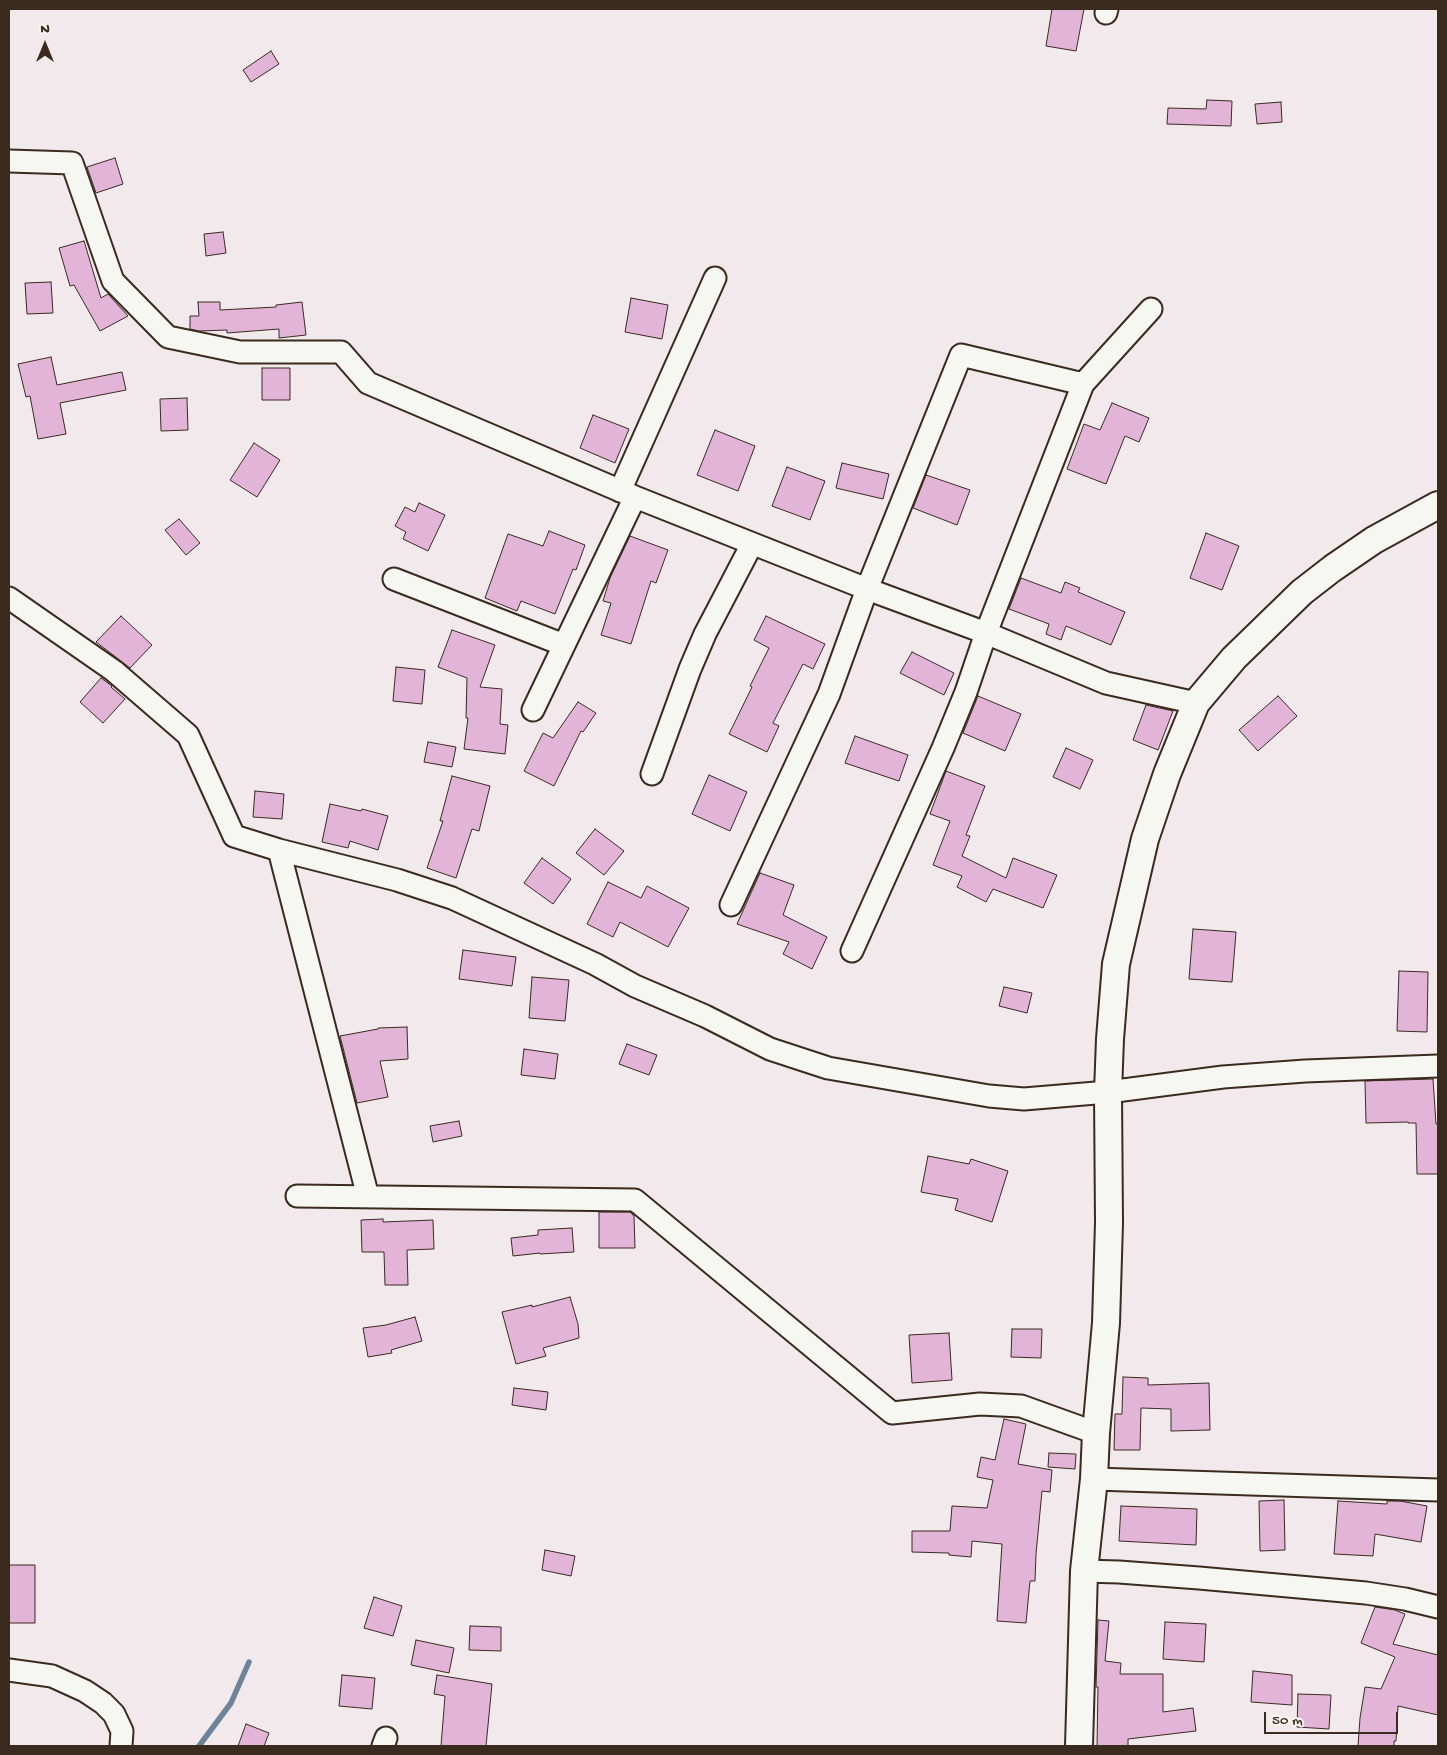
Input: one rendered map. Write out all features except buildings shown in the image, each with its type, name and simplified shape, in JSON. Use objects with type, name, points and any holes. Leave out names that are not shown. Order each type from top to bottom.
[{"type":"street","points":[[9,161],[72,163],[113,281],[168,337],[240,352],[341,352],[368,383],[627,494],[867,590],[986,633],[1106,683],[1196,703]]},
{"type":"street","points":[[533,710],[564,645],[715,278]]},
{"type":"street","points":[[852,951],[943,748],[966,692],[986,633],[1083,384],[1151,309]]},
{"type":"street","points":[[731,905],[829,694],[867,590],[961,355],[1083,384]]},
{"type":"street","points":[[1078,1746],[1084,1571],[1094,1479],[1096,1433],[1106,1322],[1109,1223],[1108,1092],[1110,1039],[1116,964],[1145,839],[1166,774],[1196,703],[1234,658],[1302,592],[1333,568],[1374,540],[1438,505]]},
{"type":"street","points":[[652,774],[690,669],[705,634],[752,544]]},
{"type":"street","points":[[394,579],[564,645]]},
{"type":"street","points":[[9,598],[114,671],[188,734],[234,836],[279,850],[397,880],[452,898],[596,964],[635,986],[705,1016],[770,1049],[828,1068],[998,1097],[1024,1099],[1108,1092],[1223,1077],[1314,1070],[1438,1066]]},
{"type":"street","points":[[279,850],[368,1197]]},
{"type":"street","points":[[297,1196],[635,1200],[892,1413],[980,1404],[1021,1406],[1096,1433]]},
{"type":"street","points":[[1094,1479],[1438,1490]]},
{"type":"street","points":[[1084,1571],[1181,1576],[1366,1593],[1405,1599],[1438,1607]]},
{"type":"street","points":[[9,1670],[52,1676],[84,1690],[104,1703],[114,1714],[122,1731],[121,1746]]},
{"type":"waterway","points":[[199,1746],[231,1703],[249,1662]]}]
